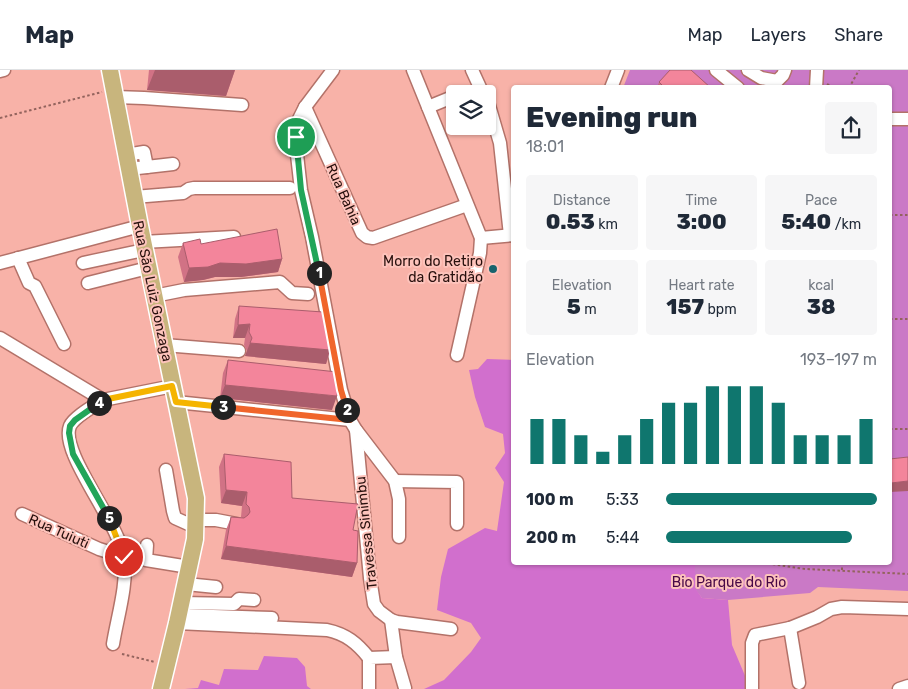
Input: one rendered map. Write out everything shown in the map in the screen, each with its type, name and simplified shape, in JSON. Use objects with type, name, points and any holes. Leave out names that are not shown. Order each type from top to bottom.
[{"type":"main road","name":"Rua São Luiz Gonzaga","points":[[110,70],[142,239],[196,498],[195,539],[161,689]]},
{"type":"street","points":[[0,71],[4,70]]},
{"type":"street","points":[[333,70],[305,107],[296,125],[301,190],[312,237],[341,390],[353,425],[395,481],[399,499],[400,537]]},
{"type":"street","points":[[413,70],[481,238],[480,253],[457,355]]},
{"type":"street","points":[[472,70],[480,85]]},
{"type":"street","points":[[613,85],[618,70]]},
{"type":"street","points":[[716,70],[734,85]]},
{"type":"street","points":[[748,70],[777,81],[783,75],[784,70]]},
{"type":"street","points":[[816,70],[816,85]]},
{"type":"street","points":[[114,93],[144,98],[242,106]]},
{"type":"street","points":[[428,108],[446,100]]},
{"type":"street","name":"Rua Bahia","points":[[305,107],[362,233],[367,237],[373,238],[467,205]]},
{"type":"street","points":[[892,119],[908,119]]},
{"type":"street","points":[[496,129],[500,143],[511,227]]},
{"type":"street","points":[[127,162],[147,167],[173,164]]},
{"type":"street","points":[[134,197],[183,193],[194,188],[290,188]]},
{"type":"street","points":[[481,238],[511,235]]},
{"type":"street","points":[[0,263],[18,258],[142,239],[234,237]]},
{"type":"street","points":[[83,263],[142,239]]},
{"type":"street","points":[[18,258],[29,283],[35,286],[64,344]]},
{"type":"street","points":[[88,283],[148,268]]},
{"type":"street","points":[[154,296],[184,290],[280,282],[292,293],[308,294]]},
{"type":"street","points":[[0,338],[103,400]]},
{"type":"street","points":[[164,345],[239,351]]},
{"type":"street","points":[[117,649],[124,578],[124,557],[112,525],[73,454],[69,433],[70,426],[75,420],[103,400],[174,394],[353,425]]},
{"type":"street","name":"Travessa Sinimbu","points":[[353,425],[374,604],[379,611],[391,620]]},
{"type":"street","points":[[166,470],[175,518],[195,523],[216,520],[237,524]]},
{"type":"street","points":[[395,481],[457,482],[457,524]]},
{"type":"street","name":"Rua Tuiuti","points":[[22,514],[99,549],[124,557]]},
{"type":"street","points":[[147,546],[146,560],[189,567]]},
{"type":"street","points":[[186,584],[216,587]]},
{"type":"street","points":[[179,614],[234,604],[239,599],[254,600]]},
{"type":"street","points":[[752,689],[753,639],[755,636],[761,633],[790,628],[831,609],[842,607],[908,610]]},
{"type":"street","points":[[179,614],[272,618]]},
{"type":"street","points":[[179,614],[341,633],[348,637],[369,658],[369,689]]},
{"type":"street","points":[[405,688],[396,657],[391,620],[451,629]]},
{"type":"street","points":[[790,628],[799,683]]},
{"type":"street","points":[[369,658],[396,657]]},
{"type":"street","points":[[898,689],[908,686]]},
{"type":"path","points":[[850,85],[858,70]]},
{"type":"path","points":[[0,118],[114,93]]},
{"type":"path","points":[[892,215],[908,215]]},
{"type":"path","points":[[892,319],[908,319]]},
{"type":"path","points":[[892,429],[908,429]]},
{"type":"path","points":[[778,565],[805,569],[908,574]]},
{"type":"path","points":[[805,569],[806,565]]},
{"type":"path","points":[[842,565],[842,570]]},
{"type":"path","points":[[117,649],[167,665]]},
{"type":"green space","name":"Bio Parque do Rio","points":[[630,70],[908,70],[908,591],[818,587],[810,593],[728,600],[702,598],[695,589],[695,565],[892,565],[892,85],[624,85]]},
{"type":"shaded area","points":[[487,359],[511,360],[511,565],[695,565],[695,588],[702,598],[728,600],[732,645],[746,678],[745,689],[424,689],[444,680],[471,652],[481,638],[471,623],[437,610],[441,577],[448,549],[485,528],[497,531],[504,482],[495,468],[505,453],[503,434],[485,427],[475,397],[469,370],[478,369]]},
{"type":"shaded area","points":[[264,656],[297,658],[305,667],[307,686],[311,689],[185,689],[198,688],[201,680],[219,685],[224,669],[258,670]]},
{"type":"building","points":[[670,70],[691,70],[708,85],[662,85],[659,82]]},
{"type":"building","points":[[277,229],[282,259],[246,264],[220,263],[208,267],[189,268],[183,243],[200,239],[201,244]]},
{"type":"building","points":[[239,306],[323,312],[330,350],[250,343],[252,338],[249,332],[250,324],[238,325]]},
{"type":"building","points":[[228,360],[337,372],[339,381],[337,396],[225,385]]},
{"type":"building","points":[[224,454],[291,462],[292,498],[358,504],[353,530],[358,531],[357,563],[226,546],[231,517],[244,518],[250,512],[246,504],[247,492],[226,490]]},
{"type":"building","points":[[908,457],[908,481],[892,483],[892,459]]},
{"type":"place","name":"Morro do Retiro da Gratidão","points":[[493,269]]},
{"type":"route","points":[[124,557],[112,525],[73,454],[69,433],[70,426],[75,420],[103,400],[172,386],[176,402],[350,420],[341,390],[312,237],[301,190],[296,137]]}]
